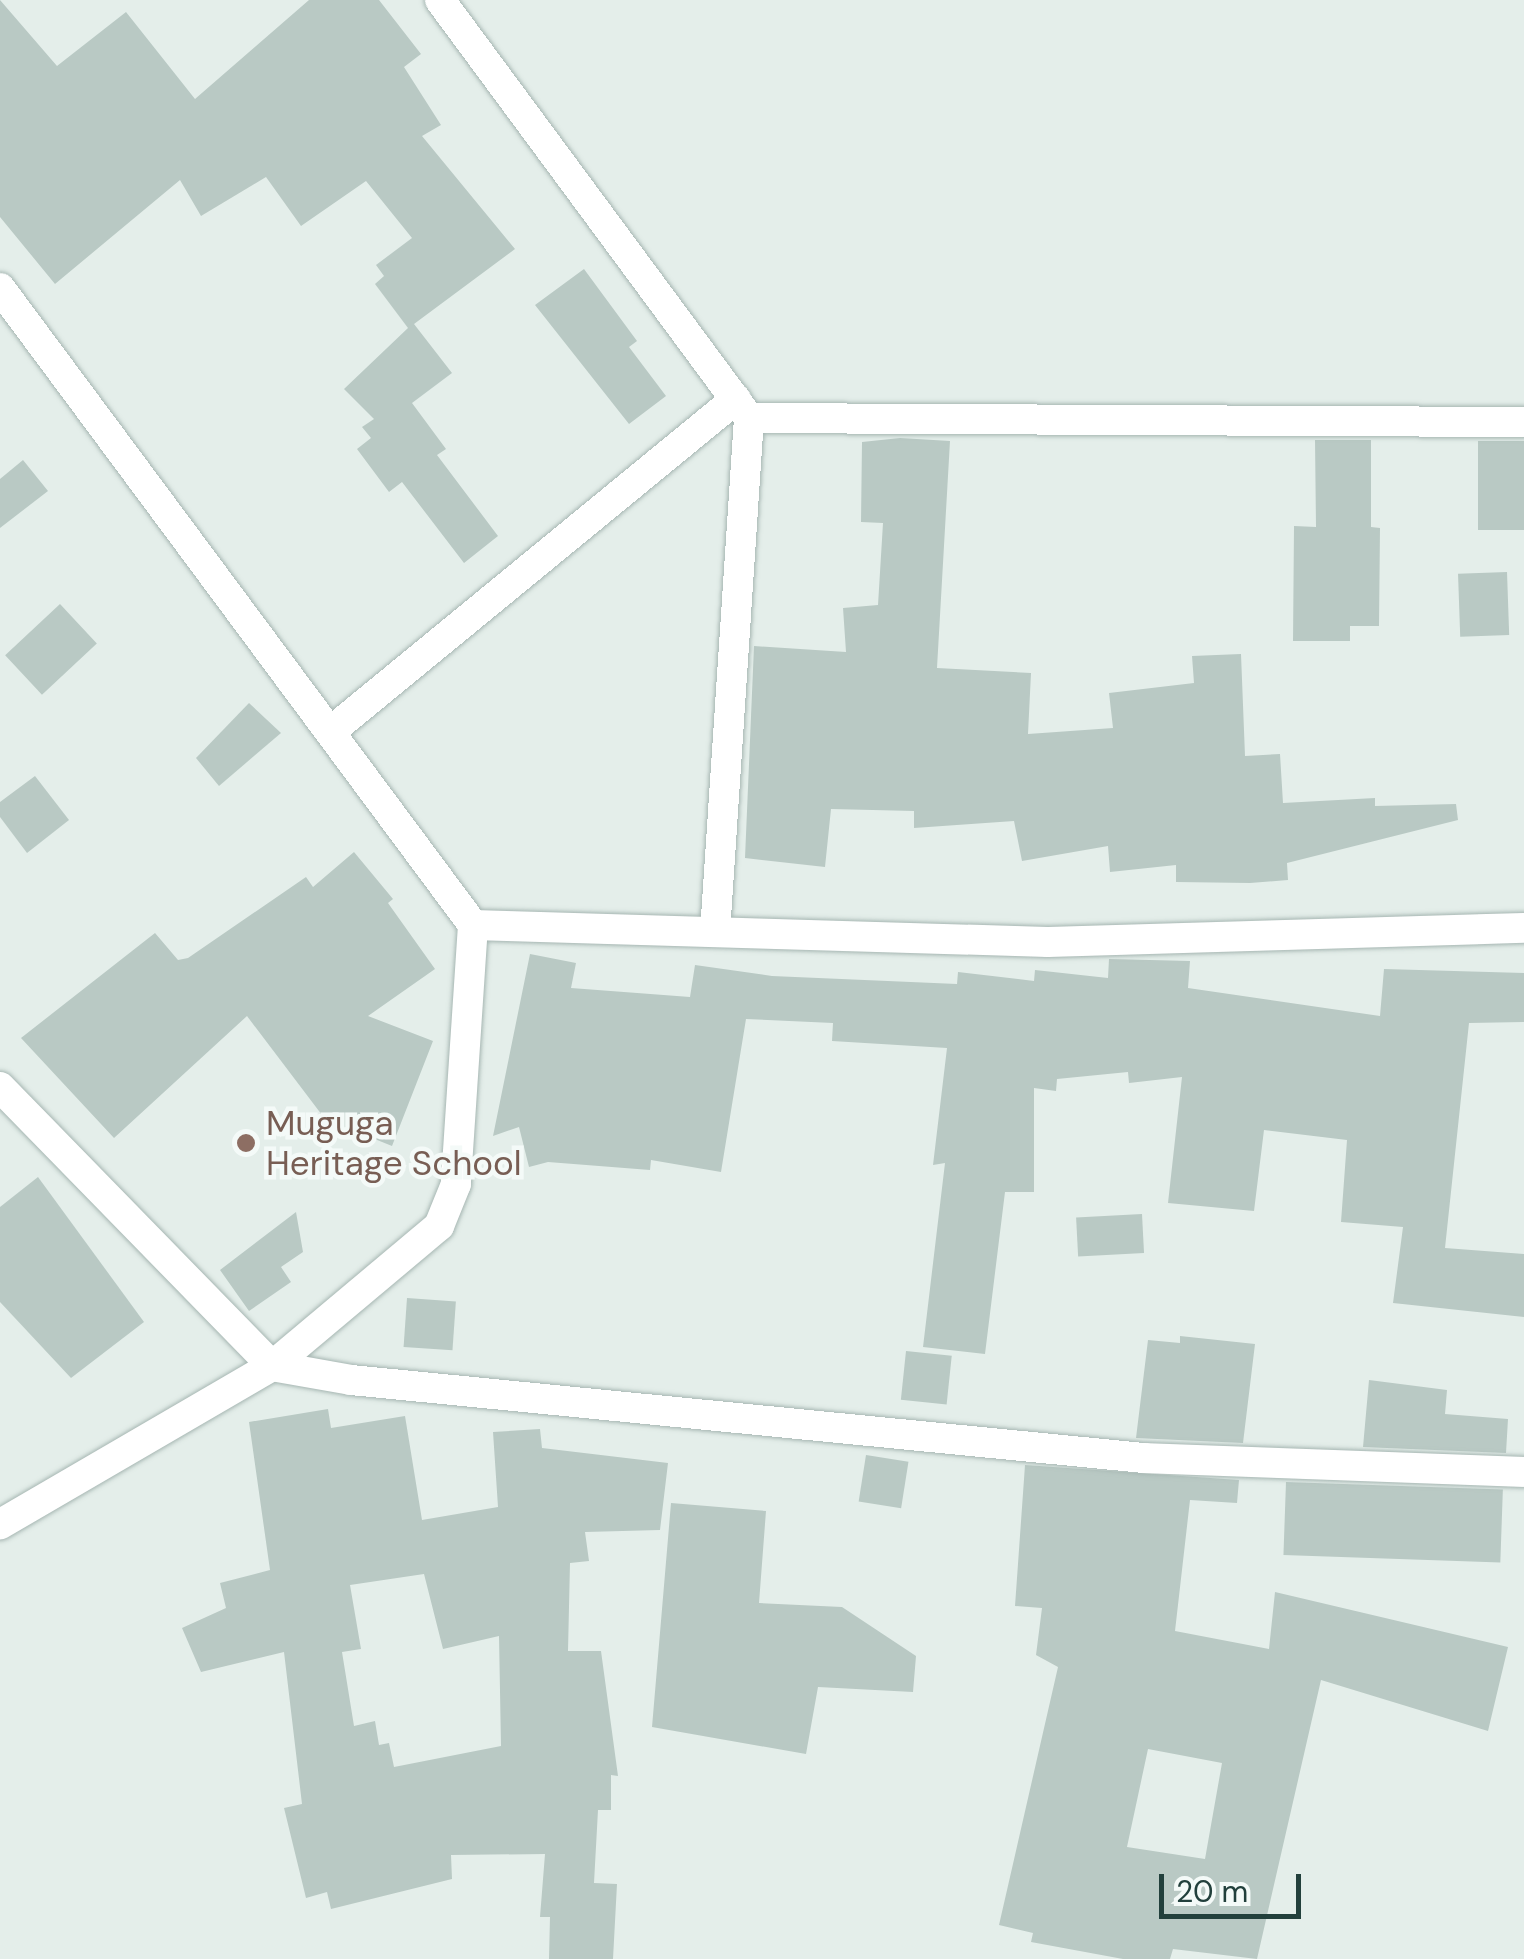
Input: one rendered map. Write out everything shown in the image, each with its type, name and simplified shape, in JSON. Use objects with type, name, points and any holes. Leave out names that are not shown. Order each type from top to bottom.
[{"type":"street","points":[[440,0],[742,409],[716,932]]},
{"type":"street","points":[[0,288],[473,925],[456,1184],[439,1226],[272,1366],[0,1524]]},
{"type":"street","points":[[330,732],[742,409],[1524,422]]},
{"type":"street","points":[[473,925],[1048,942],[1524,928]]},
{"type":"street","points":[[5,1103],[272,1366],[352,1380],[1143,1458],[1524,1472]]},
{"type":"building","points":[[0,0],[57,66],[126,12],[195,99],[309,0],[379,0],[421,54],[404,67],[441,125],[422,136],[515,249],[414,324],[452,373],[412,403],[446,449],[437,455],[498,536],[464,563],[402,482],[389,492],[357,449],[371,438],[362,427],[374,419],[344,389],[408,328],[375,284],[384,276],[376,265],[412,238],[366,181],[301,226],[266,177],[201,216],[180,180],[55,284],[0,217]]},
{"type":"building","points":[[584,269],[637,341],[629,347],[666,396],[629,424],[535,305]]},
{"type":"building","points":[[900,438],[950,441],[937,668],[1031,673],[1028,734],[1113,728],[1109,693],[1194,683],[1192,656],[1241,654],[1245,756],[1280,754],[1283,803],[1375,798],[1375,806],[1456,804],[1458,820],[1287,863],[1288,880],[1250,883],[1176,882],[1176,865],[1110,872],[1108,846],[1022,861],[1014,821],[914,828],[914,811],[831,809],[825,867],[745,858],[754,646],[846,652],[843,608],[878,605],[883,523],[861,522],[862,442]]},
{"type":"building","points":[[1315,440],[1371,440],[1371,527],[1380,528],[1379,626],[1350,626],[1350,641],[1293,641],[1294,526],[1316,527]]},
{"type":"building","points":[[1478,441],[1524,441],[1524,530],[1478,530]]},
{"type":"building","points":[[23,460],[48,491],[0,528],[0,479]]},
{"type":"building","points":[[1507,572],[1509,635],[1460,637],[1458,574]]},
{"type":"building","points":[[60,604],[97,643],[42,695],[5,655]]},
{"type":"building","points":[[249,703],[281,733],[219,786],[196,758]]},
{"type":"building","points":[[35,776],[69,820],[27,853],[0,817],[0,802]]},
{"type":"building","points":[[354,852],[393,899],[388,903],[435,969],[368,1016],[433,1041],[392,1146],[325,1119],[247,1016],[114,1138],[21,1038],[155,933],[178,960],[188,958],[306,877],[313,887]]},
{"type":"building","points":[[530,954],[576,963],[571,988],[690,997],[695,965],[772,976],[957,984],[958,972],[1034,981],[1035,970],[1108,978],[1109,959],[1190,961],[1188,988],[1380,1016],[1384,969],[1524,973],[1524,1022],[1469,1023],[1445,1248],[1524,1254],[1524,1317],[1393,1303],[1403,1227],[1341,1222],[1347,1140],[1264,1130],[1254,1211],[1168,1203],[1182,1077],[1129,1083],[1128,1072],[1057,1079],[1056,1091],[1034,1088],[1034,1192],[1005,1192],[985,1354],[923,1347],[945,1163],[933,1165],[947,1048],[832,1041],[833,1023],[746,1019],[721,1172],[651,1160],[650,1170],[548,1162],[529,1167],[519,1127],[493,1136]]},
{"type":"building","points":[[38,1177],[144,1322],[71,1378],[0,1302],[0,1207]]},
{"type":"building","points":[[296,1212],[303,1252],[281,1267],[291,1282],[249,1311],[220,1270]]},
{"type":"building","points":[[1142,1214],[1144,1253],[1078,1256],[1076,1217]]},
{"type":"building","points":[[407,1298],[456,1301],[452,1350],[404,1347]]},
{"type":"building","points":[[1180,1336],[1255,1344],[1243,1443],[1136,1438],[1148,1340],[1180,1343]]},
{"type":"building","points":[[906,1351],[952,1356],[947,1405],[901,1400]]},
{"type":"building","points":[[1369,1380],[1447,1390],[1445,1414],[1508,1419],[1506,1453],[1363,1447]]},
{"type":"building","points":[[328,1409],[331,1428],[405,1416],[422,1520],[498,1507],[493,1432],[540,1429],[542,1448],[668,1463],[660,1530],[585,1532],[589,1561],[570,1563],[568,1651],[601,1651],[618,1776],[611,1775],[611,1810],[598,1810],[594,1883],[617,1884],[613,1959],[549,1959],[550,1917],[540,1917],[545,1854],[451,1855],[452,1879],[331,1909],[327,1892],[306,1898],[284,1808],[302,1804],[284,1652],[201,1672],[182,1628],[226,1608],[220,1583],[270,1570],[249,1422]],"holes":[[[424,1574],[443,1649],[499,1636],[501,1746],[394,1767],[389,1743],[379,1745],[375,1721],[354,1726],[342,1652],[361,1649],[350,1585]]]},
{"type":"building","points":[[866,1455],[908,1462],[901,1508],[859,1501]]},
{"type":"building","points":[[1025,1465],[1239,1480],[1237,1503],[1190,1500],[1175,1631],[1269,1649],[1275,1592],[1508,1647],[1488,1731],[1321,1680],[1257,1959],[1173,1949],[1170,1959],[1123,1959],[1031,1942],[1033,1933],[999,1925],[1058,1667],[1036,1655],[1042,1608],[1015,1606]],"holes":[[[1148,1749],[1222,1763],[1205,1859],[1127,1847]]]},
{"type":"building","points":[[1286,1482],[1503,1490],[1500,1563],[1283,1555]]},
{"type":"building","points":[[671,1503],[766,1511],[759,1603],[842,1607],[916,1656],[913,1692],[818,1687],[806,1754],[652,1727]]},
{"type":"place","name":"Muguga Heritage School","points":[[246,1143]]}]
